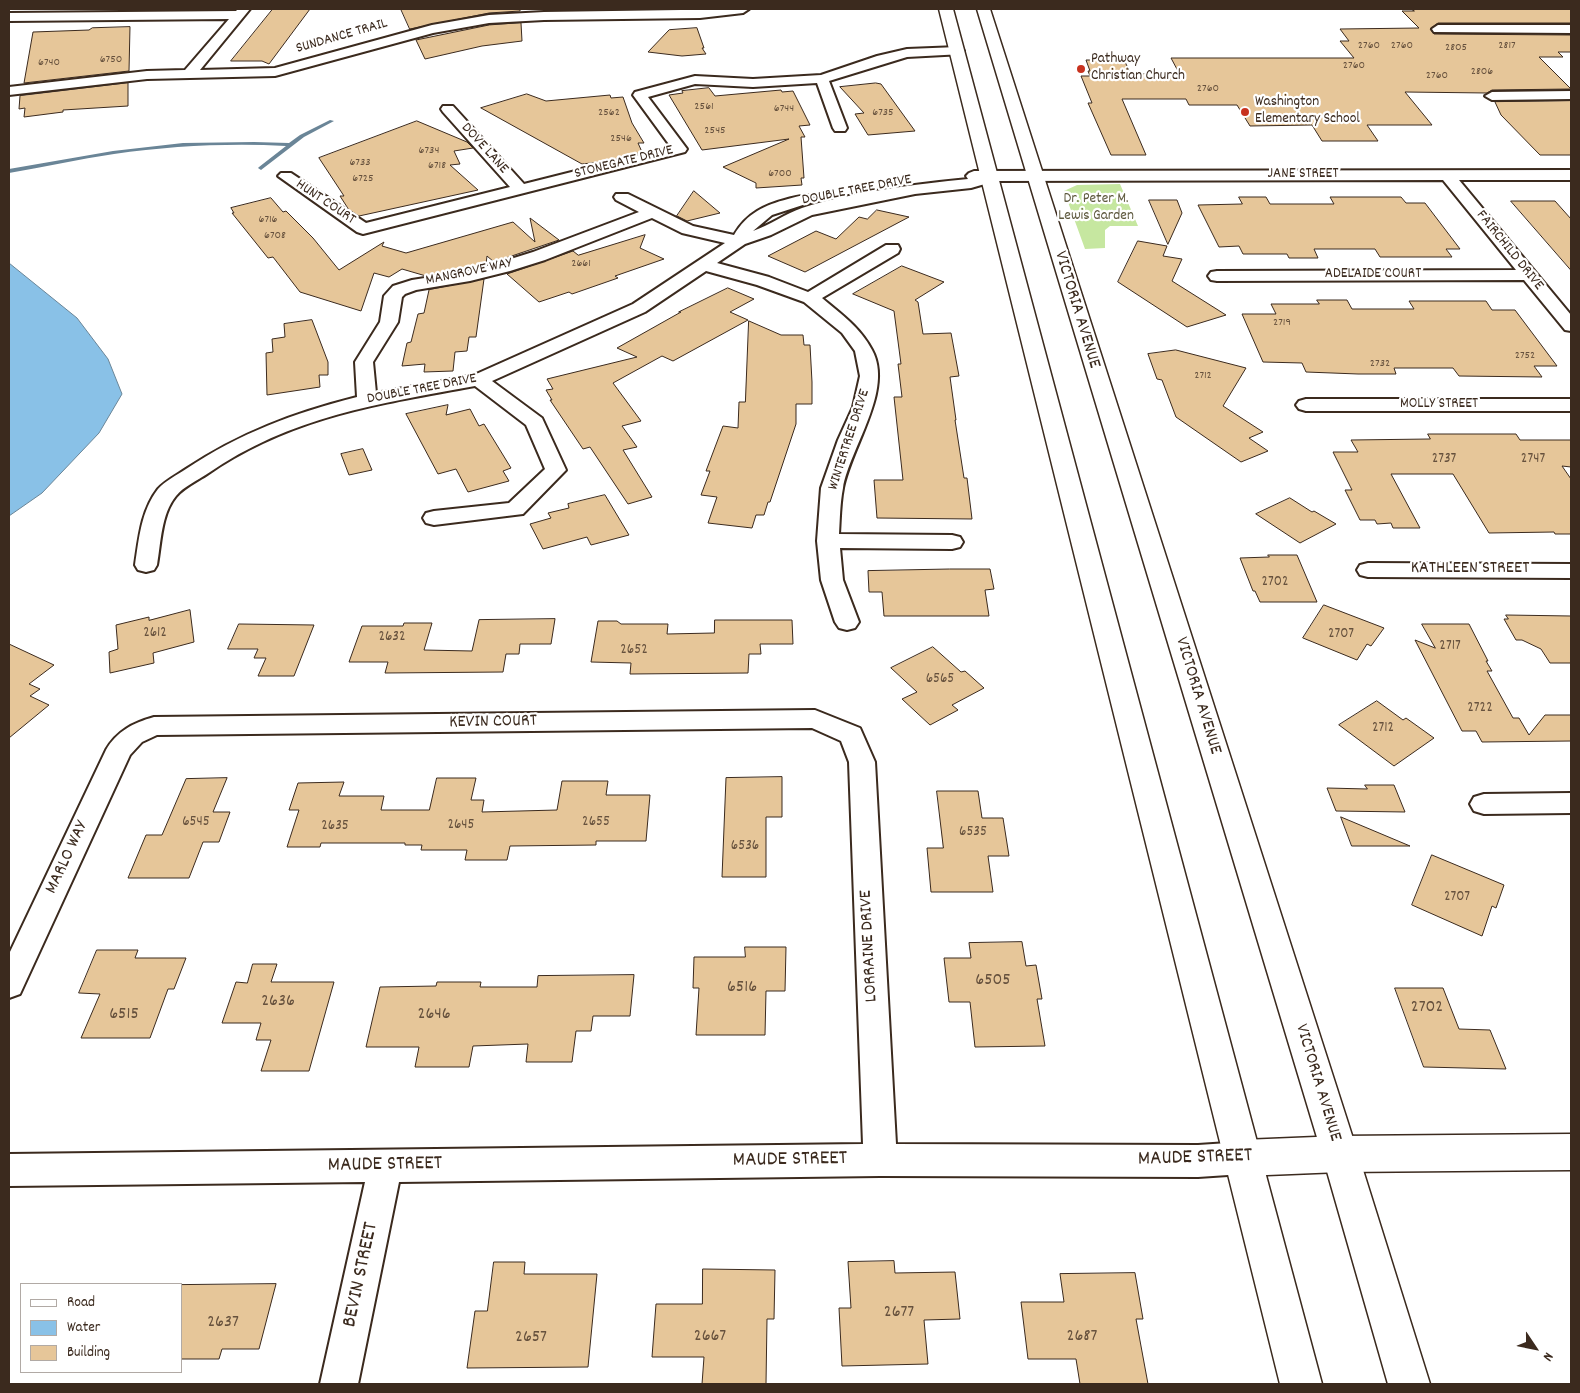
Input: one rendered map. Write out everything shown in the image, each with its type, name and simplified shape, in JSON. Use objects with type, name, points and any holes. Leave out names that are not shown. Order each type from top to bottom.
[{"type":"main road","points":[[946,9],[991,177],[1078,525],[1301,1384]]},
{"type":"main road","name":"VICTORIA AVENUE","points":[[983,9],[1340,1154],[1409,1384]]},
{"type":"main road","name":"MAUDE STREET","points":[[1243,1158],[1340,1154],[1571,1152]]},
{"type":"street","name":"SUNDANCE TRAIL","points":[[9,91],[147,75],[275,72],[486,14],[544,16],[700,14],[743,9]]},
{"type":"street","points":[[9,17],[242,12]]},
{"type":"street","points":[[190,73],[242,12]]},
{"type":"street","points":[[1438,29],[1571,29]]},
{"type":"street","name":"STONEGATE DRIVE","points":[[363,229],[680,149],[640,95],[695,80],[753,82],[822,79],[882,58],[907,53],[958,51]]},
{"type":"street","points":[[822,79],[840,128]]},
{"type":"street","points":[[1492,96],[1571,95]]},
{"type":"street","name":"DOVE LANE","points":[[448,108],[520,189]]},
{"type":"street","name":"FAIRCHILD DRIVE","points":[[1447,175],[1571,326]]},
{"type":"street","name":"JANE STREET","points":[[1034,176],[1571,175]]},
{"type":"street","name":"HUNT COURT","points":[[286,176],[363,229]]},
{"type":"street","name":"DOUBLE TREE DRIVE","points":[[146,565],[153,521],[168,492],[224,453],[273,428],[324,411],[367,400],[479,380],[639,308],[706,265],[739,241],[765,232],[806,212],[915,189],[971,183],[991,177],[1034,176]]},
{"type":"street","points":[[622,198],[688,230],[739,241]]},
{"type":"street","name":"MANGROVE WAY","points":[[367,400],[364,362],[388,322],[393,296],[399,290],[412,285],[470,276],[539,256],[651,212]]},
{"type":"street","points":[[810,298],[892,249]]},
{"type":"street","name":"WINTERTREE DRIVE","points":[[706,265],[763,281],[810,298],[849,328],[864,351],[869,376],[863,407],[848,440],[832,488],[828,541],[832,580],[847,622]]},
{"type":"street","name":"ADELAIDE COURT","points":[[1218,276],[1529,275]]},
{"type":"street","points":[[434,518],[515,509],[556,470],[535,422],[479,380]]},
{"type":"street","name":"MOLLY STREET","points":[[1306,405],[1571,405]]},
{"type":"street","points":[[828,541],[952,542]]},
{"type":"street","name":"KATHLEEN STREET","points":[[1368,570],[1571,571]]},
{"type":"street","name":"KEVIN COURT","points":[[133,735],[154,726],[815,719],[851,734]]},
{"type":"street","name":"LORRAINE DRIVE","points":[[851,734],[862,762],[880,1160]]},
{"type":"street","name":"MARLO WAY","points":[[9,985],[119,750],[133,735]]},
{"type":"street","points":[[1484,804],[1571,803]]},
{"type":"street","name":"MAUDE STREET","points":[[9,1170],[880,1160],[1198,1161],[1243,1158]]},
{"type":"street","name":"BEVIN STREET","points":[[339,1384],[385,1166]]},
{"type":"green space","name":"Dr. Peter M. Lewis Garden","points":[[1120,184],[1138,226],[1110,226],[1105,230],[1105,248],[1085,249],[1064,191],[1077,185]]},
{"type":"water","points":[[9,263],[77,318],[108,359],[122,394],[99,433],[42,493],[9,516]]},
{"type":"building","points":[[273,9],[310,9],[269,64],[262,61],[231,61]]},
{"type":"building","points":[[401,9],[520,9],[520,11],[489,13],[410,29]]},
{"type":"building","points":[[1411,9],[1571,9],[1571,23],[1438,23],[1430,29],[1434,34],[1571,35],[1571,52],[1558,52],[1563,57],[1539,57],[1571,89],[1492,90],[1487,93],[1405,92],[1432,125],[1367,125],[1378,141],[1322,141],[1312,125],[1250,126],[1237,105],[1189,105],[1186,99],[1122,99],[1146,155],[1111,155],[1088,103],[1092,103],[1081,76],[1090,76],[1086,60],[1124,60],[1131,74],[1179,73],[1171,58],[1354,58],[1340,41],[1349,41],[1340,29],[1419,28],[1402,11],[1414,11]]},
{"type":"building","points":[[521,23],[522,41],[482,46],[425,59],[416,40],[489,25]]},
{"type":"building","points":[[130,27],[129,71],[24,83],[33,32]]},
{"type":"building","points":[[697,28],[704,48],[702,48],[706,54],[682,56],[648,52],[669,30]]},
{"type":"building","points":[[128,83],[128,106],[63,110],[63,112],[24,117],[25,108],[19,109],[20,96]]},
{"type":"building","points":[[881,84],[915,131],[868,135],[855,114],[864,113],[840,87]]},
{"type":"building","points":[[709,88],[715,96],[781,90],[782,92],[793,91],[810,125],[799,126],[805,137],[801,137],[804,178],[801,178],[802,185],[756,188],[756,183],[723,167],[789,139],[702,150],[669,95],[683,93],[682,91]]},
{"type":"building","points":[[527,94],[546,101],[610,95],[611,98],[623,97],[632,123],[644,143],[638,143],[642,152],[610,161],[582,164],[481,108]]},
{"type":"building","points":[[1571,101],[1571,155],[1540,155],[1501,115],[1495,102]]},
{"type":"building","points":[[417,121],[467,142],[473,148],[454,151],[460,164],[450,165],[478,190],[359,216],[349,210],[340,196],[344,196],[319,158]]},
{"type":"building","points":[[694,191],[720,213],[687,221],[677,216]]},
{"type":"building","points":[[1239,197],[1266,197],[1270,204],[1334,204],[1330,197],[1401,197],[1406,203],[1425,203],[1460,249],[1446,249],[1452,257],[1380,257],[1375,249],[1314,249],[1318,258],[1289,258],[1287,254],[1243,254],[1239,246],[1219,247],[1198,205],[1242,204]]},
{"type":"building","points":[[271,198],[283,212],[286,211],[313,238],[339,270],[384,242],[382,246],[406,253],[513,222],[535,242],[530,218],[559,240],[494,262],[487,256],[486,264],[469,269],[426,276],[402,269],[389,277],[374,273],[361,311],[300,292],[273,257],[268,258],[232,213],[234,213],[231,208]]},
{"type":"building","points":[[1149,200],[1177,200],[1182,213],[1168,244]]},
{"type":"building","points":[[1511,201],[1555,201],[1571,219],[1571,270]]},
{"type":"building","points":[[877,210],[909,217],[805,272],[768,256],[816,231],[836,239],[859,217],[867,219]]},
{"type":"building","points":[[645,235],[640,248],[664,259],[615,276],[618,278],[572,294],[569,292],[539,302],[507,274],[573,251],[578,255]]},
{"type":"building","points":[[1138,241],[1167,246],[1163,256],[1182,259],[1172,281],[1226,315],[1187,327],[1118,282]]},
{"type":"building","points":[[902,266],[944,282],[915,300],[918,302],[923,334],[951,333],[959,376],[950,377],[955,420],[964,478],[967,478],[972,519],[877,518],[874,480],[903,480],[894,397],[902,397],[898,364],[901,364],[894,311],[853,294]]},
{"type":"building","points":[[484,279],[476,337],[469,337],[467,351],[455,352],[453,371],[424,372],[425,364],[402,366],[407,343],[411,342],[418,314],[424,313],[429,290]]},
{"type":"building","points":[[728,288],[754,299],[730,312],[748,320],[673,361],[662,356],[613,383],[641,421],[622,426],[637,447],[623,450],[652,497],[628,504],[590,447],[583,449],[550,400],[552,400],[546,390],[553,389],[547,379],[637,357],[617,348],[681,312],[679,312]]},
{"type":"building","points":[[1317,300],[1347,300],[1352,309],[1414,309],[1409,301],[1486,301],[1492,310],[1515,310],[1557,366],[1534,366],[1542,377],[1459,376],[1453,368],[1394,368],[1396,374],[1358,374],[1306,372],[1302,363],[1263,362],[1242,314],[1276,314],[1271,304],[1319,304]]},
{"type":"building","points":[[312,320],[328,362],[328,375],[319,375],[320,387],[267,395],[266,353],[273,352],[272,339],[285,337],[284,324]]},
{"type":"building","points":[[749,321],[781,335],[803,335],[804,345],[810,345],[812,382],[812,404],[796,404],[796,424],[770,502],[768,502],[764,515],[756,515],[752,528],[708,523],[717,497],[701,495],[710,471],[706,471],[723,426],[738,428],[739,402],[745,402]]},
{"type":"building","points":[[1176,350],[1246,368],[1223,406],[1263,432],[1249,438],[1268,451],[1241,462],[1176,417],[1162,380],[1157,379],[1148,354]]},
{"type":"building","points":[[448,405],[446,415],[470,409],[479,426],[484,424],[511,468],[503,471],[509,481],[468,492],[456,469],[438,474],[406,414]]},
{"type":"building","points":[[1428,434],[1516,434],[1520,440],[1571,440],[1571,467],[1562,466],[1571,479],[1571,534],[1555,534],[1554,532],[1489,533],[1453,474],[1391,474],[1420,528],[1393,528],[1391,523],[1377,524],[1375,520],[1360,520],[1345,490],[1352,490],[1333,452],[1358,452],[1351,440],[1430,439]]},
{"type":"building","points":[[363,449],[372,470],[349,475],[341,454]]},
{"type":"building","points":[[605,495],[629,535],[591,545],[587,537],[543,549],[530,524],[551,518],[548,513],[569,508],[568,504]]},
{"type":"building","points":[[1290,498],[1336,524],[1300,543],[1256,514]]},
{"type":"building","points":[[1268,555],[1297,555],[1317,602],[1260,602],[1255,591],[1253,591],[1240,558],[1269,557]]},
{"type":"building","points":[[990,569],[994,589],[985,590],[989,616],[884,616],[882,592],[869,592],[868,571]]},
{"type":"building","points":[[1324,605],[1384,628],[1371,646],[1367,644],[1357,660],[1303,638]]},
{"type":"building","points":[[190,610],[194,642],[153,653],[154,663],[110,673],[109,652],[118,649],[116,625],[149,617],[149,620]]},
{"type":"building","points":[[1506,615],[1571,616],[1571,663],[1550,663],[1541,649],[1522,640],[1516,640],[1504,619],[1508,619]]},
{"type":"building","points":[[555,619],[551,644],[520,644],[519,654],[506,654],[503,672],[385,673],[388,662],[349,662],[362,626],[403,626],[404,623],[432,623],[424,650],[472,651],[479,620]]},
{"type":"building","points":[[715,620],[792,620],[793,644],[760,644],[761,654],[749,654],[748,673],[630,674],[631,663],[591,662],[598,621],[617,621],[621,624],[668,624],[667,634],[714,633]]},
{"type":"building","points":[[239,624],[314,625],[294,676],[258,676],[266,658],[254,658],[258,649],[228,649]]},
{"type":"building","points":[[1422,624],[1469,624],[1492,671],[1487,671],[1513,718],[1519,718],[1529,735],[1545,715],[1571,715],[1571,741],[1482,742],[1476,731],[1462,731],[1415,640],[1435,648]]},
{"type":"building","points":[[9,644],[54,665],[29,684],[40,689],[30,696],[49,705],[9,738]]},
{"type":"building","points":[[933,647],[961,672],[965,671],[984,688],[952,705],[958,710],[930,725],[902,699],[917,692],[891,668]]},
{"type":"building","points":[[1377,701],[1403,720],[1406,718],[1434,738],[1394,766],[1339,725]]},
{"type":"building","points":[[782,777],[782,817],[766,817],[766,877],[722,877],[726,778]]},
{"type":"building","points":[[227,778],[213,812],[230,812],[219,842],[203,842],[189,878],[128,878],[146,835],[162,835],[186,779]]},
{"type":"building","points":[[437,778],[476,778],[471,800],[484,800],[482,812],[557,810],[562,781],[608,781],[606,795],[650,795],[646,841],[596,841],[596,845],[510,846],[507,860],[465,860],[467,850],[421,850],[422,845],[405,845],[405,843],[321,843],[320,847],[287,847],[299,810],[289,810],[298,783],[344,782],[339,796],[384,796],[381,810],[429,810]]},
{"type":"building","points":[[1365,785],[1394,785],[1405,812],[1336,811],[1327,788],[1367,789]]},
{"type":"building","points":[[937,791],[978,791],[982,818],[1003,818],[1009,856],[988,856],[993,892],[931,892],[927,848],[943,848]]},
{"type":"building","points":[[1341,817],[1410,846],[1352,846]]},
{"type":"building","points":[[1432,855],[1504,885],[1496,908],[1492,906],[1482,936],[1412,905]]},
{"type":"building","points":[[1022,942],[1026,966],[1036,965],[1042,999],[1037,999],[1045,1046],[975,1047],[970,1002],[949,1002],[944,958],[971,958],[969,943]]},
{"type":"building","points":[[745,947],[786,947],[785,991],[766,991],[765,1035],[696,1035],[699,988],[693,988],[694,957],[745,957]]},
{"type":"building","points":[[97,950],[138,950],[135,958],[186,958],[174,989],[168,989],[150,1038],[81,1038],[100,994],[79,993]]},
{"type":"building","points":[[253,964],[277,964],[271,982],[334,982],[309,1071],[261,1071],[271,1040],[256,1040],[261,1023],[222,1023],[236,982],[247,983]]},
{"type":"building","points":[[634,975],[630,1016],[593,1016],[591,1031],[576,1031],[572,1062],[526,1062],[528,1044],[473,1046],[469,1067],[415,1067],[419,1047],[366,1047],[380,987],[436,986],[437,982],[481,982],[480,987],[537,987],[538,976]]},
{"type":"building","points":[[1395,988],[1443,988],[1459,1029],[1490,1030],[1506,1069],[1424,1067]]},
{"type":"building","points":[[894,1261],[895,1273],[955,1272],[960,1319],[924,1320],[928,1364],[842,1366],[839,1308],[851,1308],[848,1262]]},
{"type":"building","points":[[494,1262],[525,1262],[524,1274],[597,1274],[588,1367],[467,1368],[475,1311],[487,1311]]},
{"type":"building","points":[[703,1269],[775,1270],[774,1319],[767,1319],[766,1384],[702,1384],[704,1357],[652,1357],[656,1304],[702,1304]]},
{"type":"building","points":[[1135,1273],[1143,1319],[1136,1319],[1148,1384],[1080,1384],[1076,1359],[1028,1359],[1021,1302],[1064,1302],[1060,1274]]},
{"type":"building","points":[[276,1284],[259,1349],[222,1349],[219,1359],[182,1359],[182,1285]]},
{"type":"waterway","points":[[261,168],[302,136],[332,121]]},
{"type":"waterway","points":[[9,171],[148,148],[219,143],[290,145]]},
{"type":"place","name":"Pathway Christian Church","points":[[1081,69]]},
{"type":"place","name":"Washington Elementary School","points":[[1245,112]]}]
